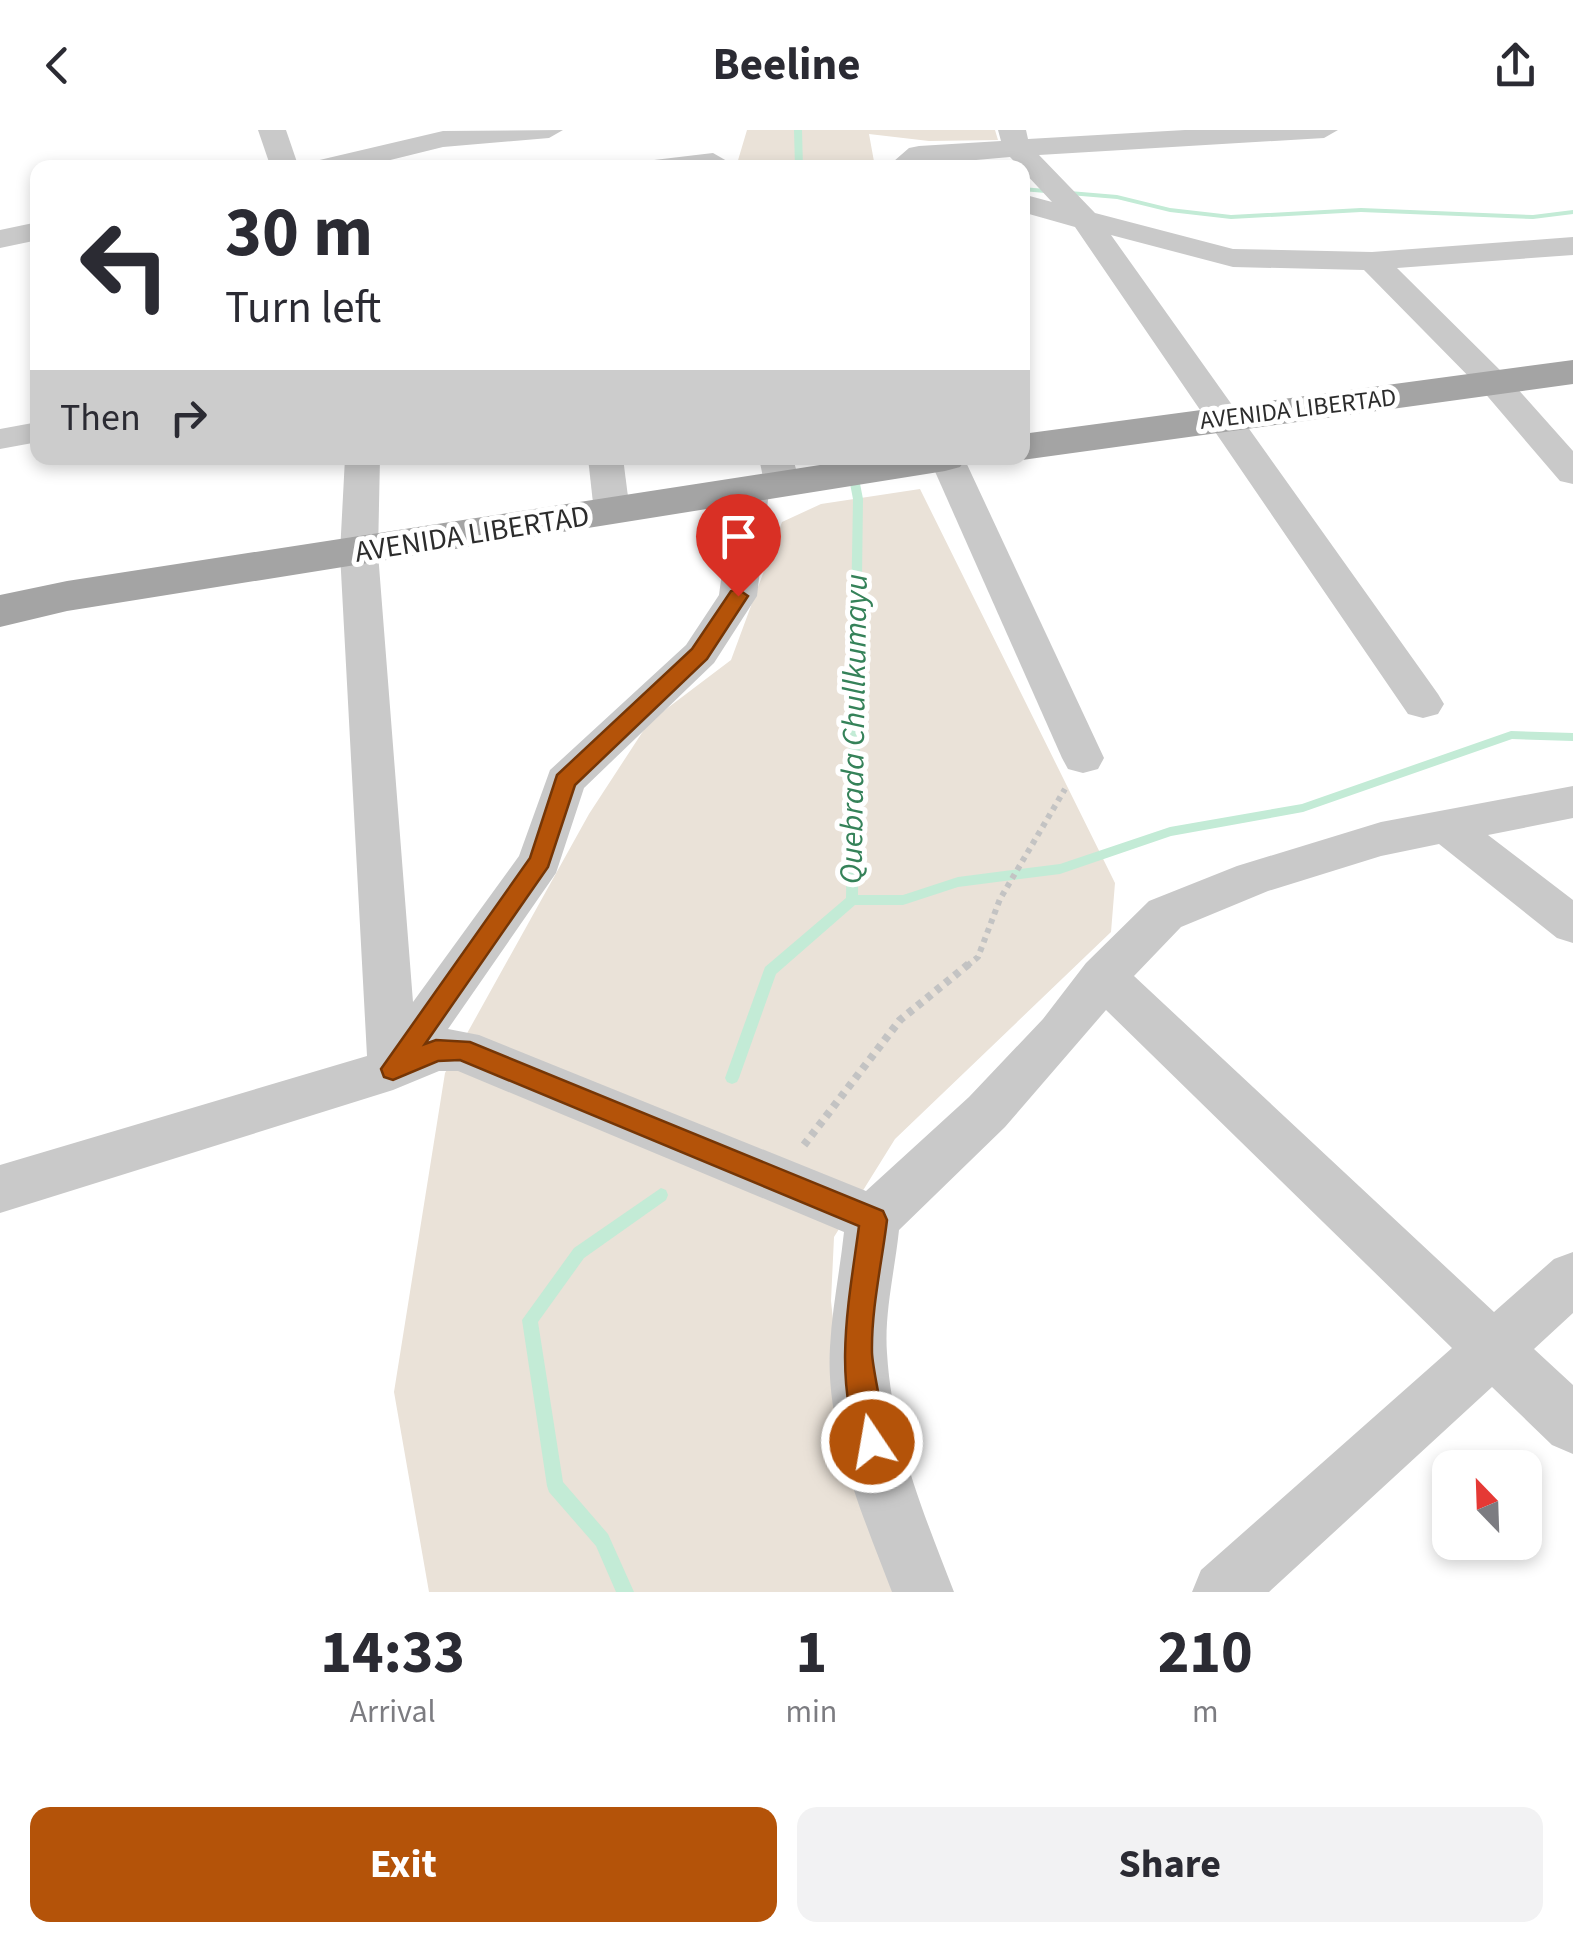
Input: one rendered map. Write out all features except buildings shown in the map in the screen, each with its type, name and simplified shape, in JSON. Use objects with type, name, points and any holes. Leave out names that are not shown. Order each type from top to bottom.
[{"type":"main road","name":"AVENIDA LIBERTAD","points":[[1030,445],[1573,372]]},
{"type":"main road","name":"AVENIDA LIBERTAD","points":[[0,612],[67,596],[612,512],[783,477],[888,465]]},
{"type":"street","points":[[272,130],[282,160]]},
{"type":"street","points":[[354,160],[443,138],[549,130]]},
{"type":"street","points":[[714,160],[720,130]]},
{"type":"street","points":[[915,160],[1015,139],[1324,130]]},
{"type":"street","points":[[1015,139],[1086,222],[1227,418],[1422,704]]},
{"type":"street","points":[[1030,205],[1234,258],[1372,261],[1573,246]]},
{"type":"street","points":[[0,240],[30,233]]},
{"type":"street","points":[[1372,261],[1495,384],[1573,474]]},
{"type":"street","points":[[0,439],[30,433]]},
{"type":"street","points":[[362,465],[359,552],[393,1069]]},
{"type":"street","points":[[605,465],[612,512]]},
{"type":"street","points":[[935,465],[1084,758]]},
{"type":"street","points":[[393,1069],[540,860],[565,781],[700,654],[738,596],[783,477]]},
{"type":"street","points":[[923,1592],[888,1502],[864,1413],[858,1350],[873,1220],[999,1098],[1060,1033],[1103,977],[1165,914],[1253,878],[1381,839],[1573,802]]},
{"type":"street","points":[[1446,826],[1573,925]]},
{"type":"street","points":[[1103,977],[1573,1424]]},
{"type":"street","points":[[0,1189],[393,1069],[436,1050],[461,1050],[873,1220]]},
{"type":"street","points":[[1223,1592],[1573,1276]]},
{"type":"path","points":[[777,1178],[900,1020],[978,957],[1000,899],[1084,758]]},
{"type":"shaded area","points":[[747,130],[995,130],[998,140],[929,141],[869,134],[874,160],[738,160]]},
{"type":"shaded area","points":[[920,489],[1115,883],[1111,932],[895,1139],[834,1237],[831,1301],[848,1460],[896,1592],[429,1592],[394,1392],[445,1073],[589,814],[649,722],[731,660],[782,522],[821,504]]},
{"type":"waterway","name":"Quebrada Chullkumayu","points":[[798,130],[799,160]]},
{"type":"waterway","points":[[1030,190],[1117,197],[1170,210],[1231,217],[1361,210],[1533,217],[1573,212]]},
{"type":"waterway","name":"Quebrada Chullkumayu","points":[[851,465],[858,499],[852,900]]},
{"type":"waterway","points":[[852,900],[903,900],[958,882],[1060,869],[1170,832],[1303,808],[1511,735],[1573,737]]},
{"type":"waterway","name":"Quebrada Chullkumayu","points":[[732,1078],[770,971],[852,900]]},
{"type":"waterway","name":"Quebrada Chullkumayu","points":[[625,1592],[602,1540],[555,1486],[530,1320],[579,1253],[661,1195]]},
{"type":"route","points":[[738,596],[700,654],[565,781],[540,860],[393,1069],[436,1050],[461,1050],[873,1220],[858,1350],[864,1413],[872,1442]]}]
